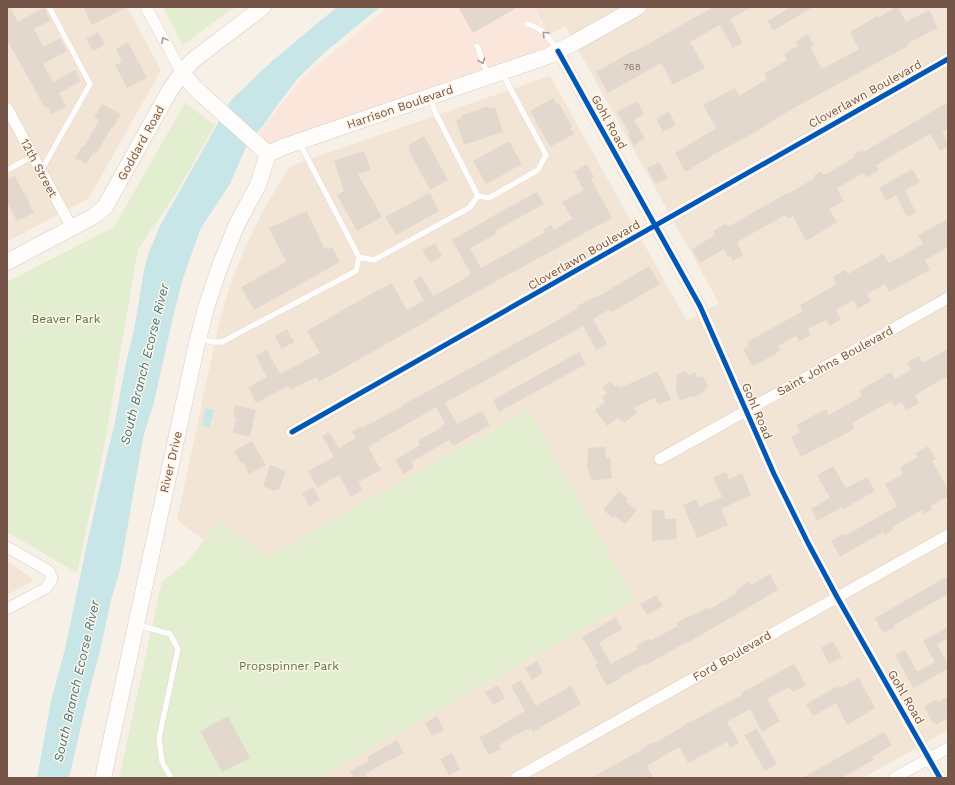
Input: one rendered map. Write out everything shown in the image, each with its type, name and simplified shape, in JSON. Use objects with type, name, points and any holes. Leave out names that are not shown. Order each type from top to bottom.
[{"type":"street","points":[[146,7],[182,73],[214,107],[268,154]]},
{"type":"street","name":"Goddard Road","points":[[7,262],[94,216],[105,207],[182,73],[202,53],[263,7]]},
{"type":"street","name":"Harrison Boulevard","points":[[268,154],[558,51],[638,7]]},
{"type":"street","name":"Gohl Road","points":[[558,51],[700,306],[788,504],[837,597],[940,778]]},
{"type":"street","name":"Cloverlawn Boulevard","points":[[292,432],[948,59]]},
{"type":"street","name":"12th Street","points":[[7,108],[72,228]]},
{"type":"street","name":"River Drive","points":[[103,778],[198,338],[220,266],[237,224],[258,185],[268,154]]},
{"type":"street","name":"Saint Johns Boulevard","points":[[660,459],[948,298]]},
{"type":"street","name":"Ford Boulevard","points":[[516,778],[948,535]]},
{"type":"street","points":[[7,547],[49,571],[52,579],[46,588],[7,609]]},
{"type":"street","points":[[894,778],[948,748]]},
{"type":"lane","points":[[41,171],[90,84],[49,7]]},
{"type":"lane","points":[[527,24],[537,27],[548,37],[558,51]]},
{"type":"lane","points":[[477,46],[546,155],[538,170],[489,198],[478,196]]},
{"type":"lane","points":[[429,96],[436,114],[478,196]]},
{"type":"lane","points":[[198,338],[213,342],[222,342],[356,272],[360,257],[299,142]]},
{"type":"lane","points":[[7,170],[33,156]]},
{"type":"lane","points":[[360,257],[374,260],[469,208],[478,196]]},
{"type":"lane","points":[[136,624],[170,634],[178,649],[159,738],[162,762],[171,778]]},
{"type":"shaded area","points":[[7,7],[127,7],[161,70],[89,198],[7,242]]},
{"type":"shaded area","points":[[388,7],[532,7],[548,37],[558,51],[268,154],[253,141],[299,81]]},
{"type":"shaded area","points":[[533,7],[948,7],[948,730],[863,778],[318,778],[635,600],[528,410],[267,557],[219,521],[203,540],[177,520],[219,323],[230,286],[245,248],[265,207],[290,166],[550,76],[687,321],[719,303],[565,26],[549,35]]},
{"type":"shaded area","points":[[7,561],[33,579],[33,581],[7,595]]},
{"type":"green space","points":[[163,7],[234,7],[183,45]]},
{"type":"green space","name":"Beaver Park","points":[[185,103],[215,125],[175,195],[138,249],[104,447],[77,573],[7,532],[7,282],[114,227]]},
{"type":"green space","name":"Propspinner Park","points":[[528,410],[635,600],[318,778],[119,778],[162,581],[186,563],[219,521],[267,557]]},
{"type":"water","name":"South Branch Ecorse River","points":[[337,7],[380,7],[325,52],[298,78],[263,126],[248,142],[230,184],[201,228],[183,278],[154,402],[143,438],[120,570],[111,600],[69,778],[37,778],[51,701],[65,649],[114,427],[134,330],[144,270],[149,252],[160,226],[231,100],[271,62]]},
{"type":"water","points":[[205,408],[214,410],[210,427],[202,426]]},
{"type":"building","points":[[7,7],[10,7],[18,22],[45,7],[50,21],[34,29],[43,47],[60,38],[67,51],[43,64],[53,82],[75,70],[81,81],[59,93],[66,107],[52,114],[48,107],[45,108],[7,40]]},
{"type":"building","points":[[83,7],[127,7],[92,25]]},
{"type":"building","points":[[458,7],[518,7],[473,33]]},
{"type":"building","points":[[713,7],[752,7],[730,19],[743,43],[733,48],[720,25],[690,42],[705,68],[673,85],[661,63],[608,93],[596,72]]},
{"type":"building","points":[[790,7],[813,7],[773,31],[768,21]]},
{"type":"building","points":[[898,7],[906,22],[929,10],[938,28],[792,109],[752,134],[712,155],[685,172],[675,153],[716,128],[703,105],[735,88],[739,96],[767,79],[764,74],[787,60],[784,54],[798,46],[796,41],[808,34],[814,45],[810,47],[822,69],[859,49],[850,32]]},
{"type":"building","points":[[98,32],[105,45],[93,51],[86,39]]},
{"type":"building","points":[[128,42],[147,78],[127,88],[115,65],[122,62],[116,49]]},
{"type":"building","points":[[553,98],[557,104],[559,103],[572,127],[570,128],[574,134],[550,147],[530,111]]},
{"type":"building","points":[[638,102],[644,114],[634,120],[645,138],[634,146],[628,135],[630,134],[617,112],[631,104],[632,105]]},
{"type":"building","points":[[948,102],[948,129],[942,132],[948,142],[948,147],[940,151],[930,134],[876,165],[879,170],[866,178],[864,173],[837,188],[844,201],[829,209],[837,222],[806,241],[793,216],[788,219],[785,215],[737,242],[743,255],[733,261],[730,256],[728,257],[724,249],[700,263],[692,249],[715,235],[713,231],[726,223],[728,227],[815,178],[813,176],[822,171],[823,175],[828,173],[855,157],[853,155],[862,150],[863,152],[867,150]]},
{"type":"building","points":[[102,104],[121,114],[96,154],[94,152],[86,164],[75,158],[82,146],[84,147],[99,120],[94,118]]},
{"type":"building","points":[[488,106],[489,109],[495,107],[503,132],[464,145],[456,120],[462,118],[461,116]]},
{"type":"building","points":[[669,111],[676,125],[663,132],[656,119]]},
{"type":"building","points":[[424,136],[448,180],[430,190],[408,149],[410,148],[408,145]]},
{"type":"building","points":[[509,141],[522,164],[486,184],[473,161]]},
{"type":"building","points":[[364,151],[371,170],[358,174],[382,217],[357,231],[337,195],[344,191],[334,161]]},
{"type":"building","points":[[659,162],[668,178],[656,184],[647,168]]},
{"type":"building","points":[[587,164],[594,177],[591,179],[612,218],[462,300],[319,382],[316,377],[290,390],[288,386],[256,403],[248,387],[267,377],[256,356],[267,350],[280,374],[320,353],[307,331],[392,283],[407,310],[424,301],[413,281],[421,276],[433,296],[459,282],[471,274],[452,240],[537,192],[544,204],[495,231],[496,234],[470,248],[481,268],[544,233],[543,230],[551,225],[554,230],[572,219],[562,202],[584,190],[574,172]]},
{"type":"building","points":[[912,169],[920,182],[905,190],[916,213],[907,217],[896,195],[886,201],[879,188]]},
{"type":"building","points":[[15,176],[34,213],[17,221],[7,202],[7,180]]},
{"type":"building","points":[[430,193],[439,211],[396,235],[385,217]]},
{"type":"building","points":[[307,211],[324,248],[327,247],[328,249],[332,247],[340,262],[254,310],[241,287],[286,262],[269,228]]},
{"type":"building","points":[[948,219],[948,247],[925,260],[930,270],[889,292],[885,284],[867,294],[871,301],[858,309],[854,300],[836,310],[841,319],[830,326],[826,320],[808,329],[811,335],[799,342],[796,336],[778,346],[780,350],[776,353],[777,354],[752,366],[743,349],[749,346],[747,342],[803,311],[800,305],[837,284],[833,277],[845,270],[848,274],[883,254],[889,263],[923,244],[918,235]]},
{"type":"building","points":[[435,243],[442,256],[430,263],[422,250]]},
{"type":"building","points":[[649,266],[660,284],[612,312],[610,309],[593,319],[607,344],[596,350],[583,326],[445,403],[457,424],[482,411],[490,425],[453,446],[449,440],[411,462],[414,468],[403,474],[395,460],[420,445],[418,441],[445,424],[436,407],[368,447],[381,470],[358,482],[363,490],[351,497],[339,475],[317,488],[308,471],[334,457],[322,436],[329,432],[339,448],[356,438],[352,431],[361,426],[362,428],[403,406],[402,405],[553,323],[578,308],[577,306],[597,297]]},
{"type":"building","points":[[287,329],[294,342],[282,349],[275,336]]},
{"type":"building","points":[[948,349],[948,376],[915,395],[919,403],[906,410],[902,402],[894,406],[891,401],[852,423],[855,429],[801,457],[791,437],[800,432],[796,425],[826,409],[829,415],[862,396],[859,391],[891,372],[895,379],[911,370],[907,362],[919,356],[923,363]]},
{"type":"building","points":[[579,352],[586,364],[499,412],[493,400]]},
{"type":"building","points":[[657,371],[671,399],[658,405],[655,398],[633,408],[637,413],[624,423],[617,418],[607,426],[595,410],[605,402],[602,397],[607,393],[602,387],[610,381],[615,387],[618,385],[620,388]]},
{"type":"building","points":[[685,371],[690,375],[695,372],[698,378],[703,376],[708,386],[704,389],[705,391],[692,398],[691,396],[680,401],[676,391],[677,375]]},
{"type":"building","points":[[235,405],[256,410],[250,437],[233,433],[236,418],[233,417]]},
{"type":"building","points":[[252,441],[266,465],[249,474],[243,462],[241,464],[234,451]]},
{"type":"building","points":[[928,446],[936,459],[932,461],[948,489],[948,496],[931,506],[932,509],[924,514],[922,510],[892,527],[893,530],[885,535],[883,532],[840,557],[831,541],[844,533],[845,536],[897,506],[885,484],[903,474],[900,467],[918,457],[916,453]]},
{"type":"building","points":[[605,447],[606,458],[610,457],[612,479],[591,480],[587,469],[588,448]]},
{"type":"building","points":[[270,465],[286,471],[279,490],[276,489],[275,491],[263,486]]},
{"type":"building","points":[[833,466],[846,488],[867,477],[875,491],[843,509],[842,507],[817,521],[811,509],[830,498],[817,475]]},
{"type":"building","points":[[726,472],[729,479],[742,473],[751,495],[721,509],[728,525],[697,538],[683,505],[696,499],[699,507],[722,497],[713,478]]},
{"type":"building","points":[[313,487],[320,500],[309,506],[302,493]]},
{"type":"building","points":[[619,491],[628,499],[626,502],[637,510],[625,524],[614,516],[613,518],[603,510]]},
{"type":"building","points":[[652,510],[664,510],[665,519],[676,519],[677,539],[652,541]]},
{"type":"building","points":[[770,574],[778,590],[687,643],[646,665],[645,663],[607,686],[595,665],[598,664],[582,637],[616,617],[622,629],[599,643],[611,664],[638,649],[636,646],[649,639],[650,641],[678,626],[676,623],[709,607],[710,609],[737,593],[736,590],[749,582],[751,585]]},
{"type":"building","points":[[948,576],[948,594],[894,625],[895,627],[883,633],[875,618]]},
{"type":"building","points":[[656,595],[663,606],[647,615],[640,604]]},
{"type":"building","points":[[948,627],[948,638],[937,644],[948,664],[948,669],[913,688],[895,655],[905,650],[918,671],[935,662],[923,641]]},
{"type":"building","points":[[833,641],[842,657],[829,664],[821,648]]},
{"type":"building","points":[[537,661],[543,673],[532,680],[525,668]]},
{"type":"building","points":[[794,664],[806,685],[793,692],[789,687],[767,699],[780,721],[762,732],[750,709],[727,722],[739,743],[730,748],[727,742],[688,763],[679,747],[647,766],[654,778],[591,778],[643,749],[642,748],[654,742],[655,743],[682,726],[742,695],[741,693]]},
{"type":"building","points":[[859,678],[875,708],[847,725],[836,703],[813,716],[806,704],[838,686],[839,688]]},
{"type":"building","points":[[521,680],[536,706],[571,686],[581,704],[533,732],[531,729],[528,731],[527,729],[499,745],[501,749],[489,755],[479,737],[525,711],[511,686]]},
{"type":"building","points":[[498,685],[505,698],[493,705],[485,692]]},
{"type":"building","points":[[948,696],[948,718],[936,725],[934,722],[933,723],[924,706],[937,699],[938,702]]},
{"type":"building","points":[[228,716],[250,758],[222,772],[200,731]]},
{"type":"building","points":[[437,716],[444,730],[432,736],[425,723]]},
{"type":"building","points":[[757,729],[777,764],[765,771],[744,735]]},
{"type":"building","points":[[884,732],[892,745],[872,757],[874,760],[841,778],[802,778]]},
{"type":"building","points":[[397,740],[404,753],[365,774],[367,778],[354,778],[350,771],[369,761],[367,757]]},
{"type":"building","points":[[452,753],[460,769],[449,776],[440,759]]},
{"type":"cycle path","points":[[558,51],[700,306],[774,474],[808,543],[940,778]]},
{"type":"cycle path","points":[[292,432],[948,59]]}]
